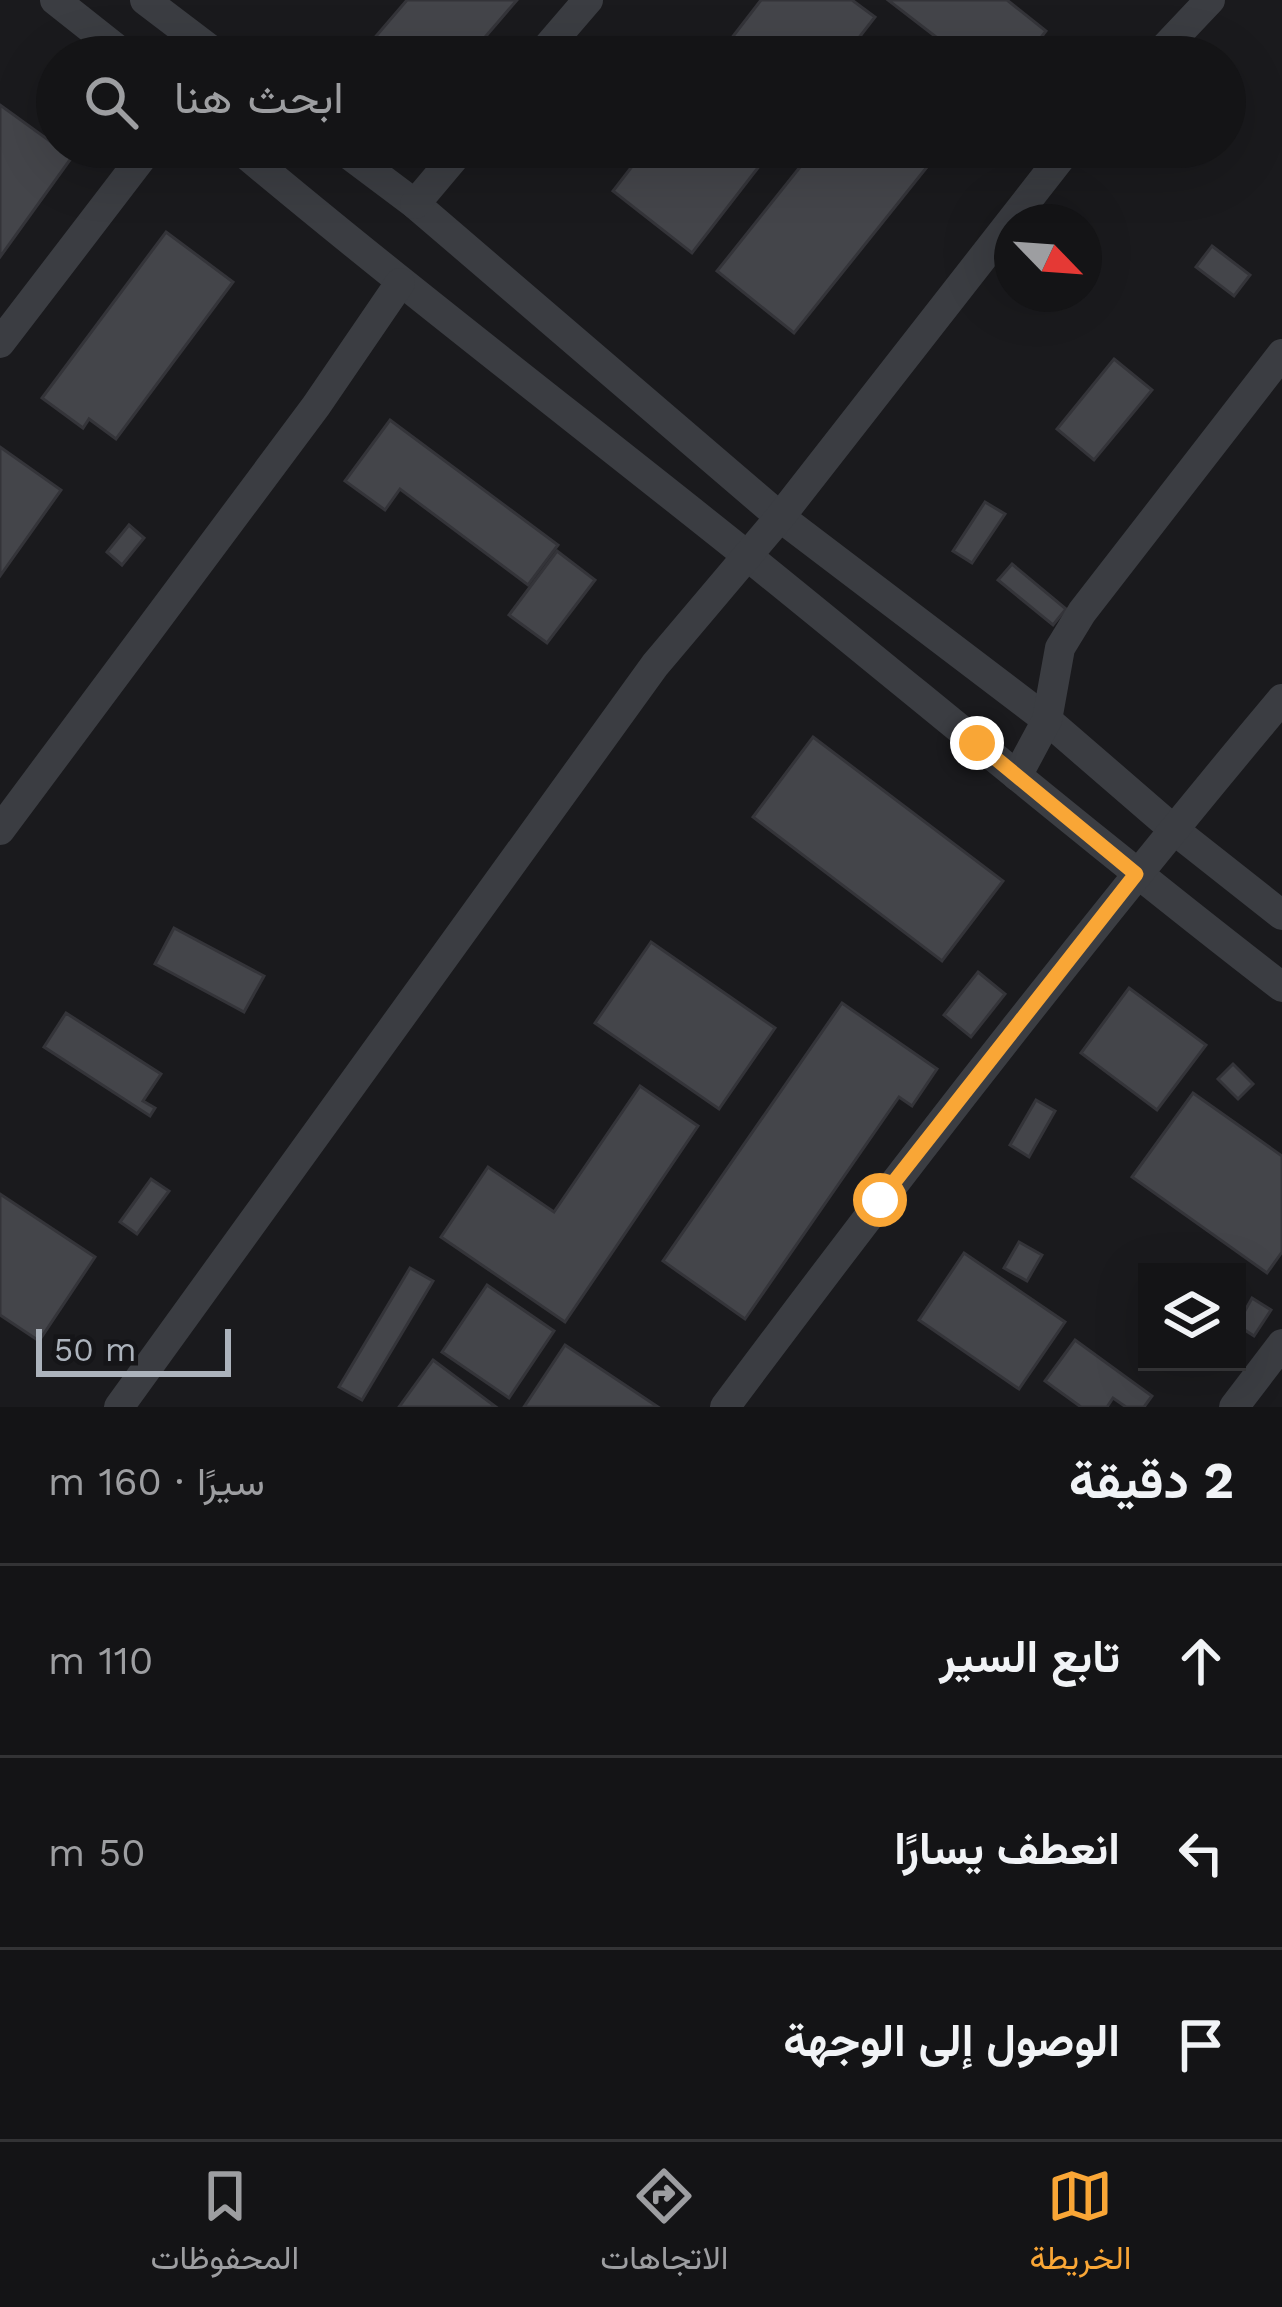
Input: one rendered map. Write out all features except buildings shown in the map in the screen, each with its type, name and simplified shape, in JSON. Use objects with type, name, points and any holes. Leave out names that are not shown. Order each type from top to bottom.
[{"type":"street","points":[[55,0],[100,36]]},
{"type":"street","points":[[145,0],[192,36]]},
{"type":"street","points":[[557,36],[588,0]]},
{"type":"street","points":[[1176,36],[1210,0]]},
{"type":"street","points":[[0,344],[134,168]]},
{"type":"street","points":[[262,168],[1282,987]]},
{"type":"street","points":[[367,168],[780,518],[1047,720],[1173,829],[1282,914]]},
{"type":"street","points":[[415,204],[445,168]]},
{"type":"street","points":[[119,1407],[655,665],[780,518],[1053,168]]},
{"type":"street","points":[[0,830],[316,406],[400,283]]},
{"type":"street","points":[[1017,776],[1047,720],[1060,648],[1082,612],[1282,354]]},
{"type":"street","points":[[725,1407],[880,1200],[1136,874],[1282,699]]},
{"type":"street","points":[[1234,1407],[1282,1344]]},
{"type":"route","points":[[880,1200],[1136,874],[977,743]]}]
